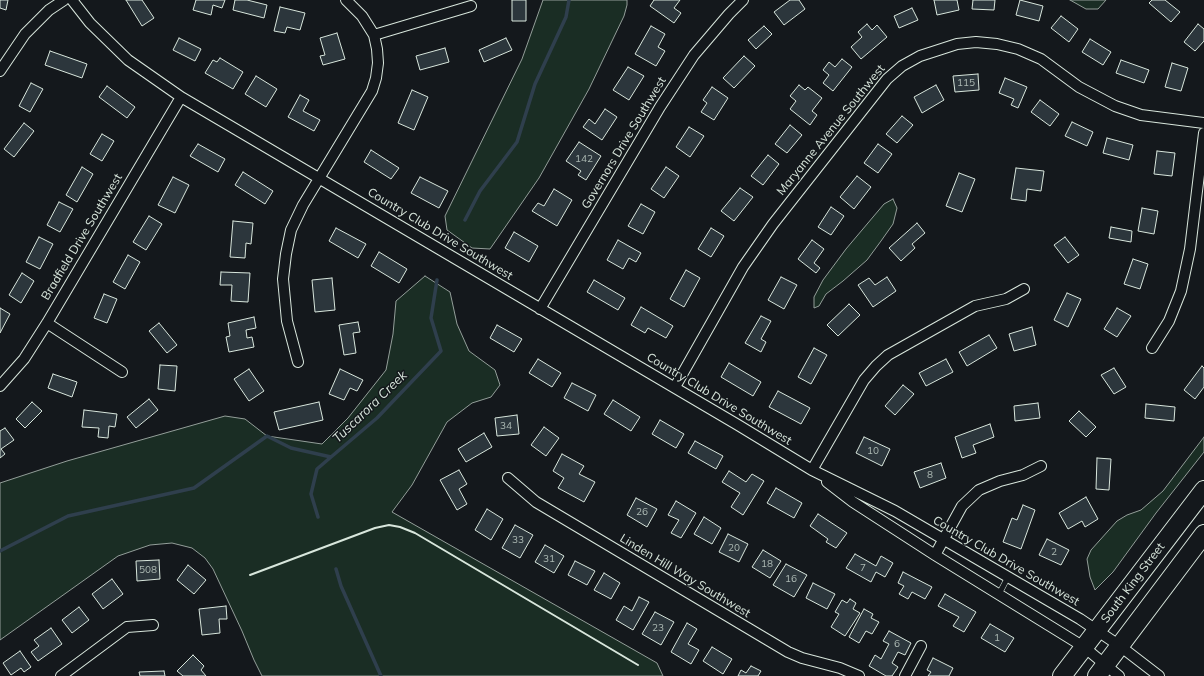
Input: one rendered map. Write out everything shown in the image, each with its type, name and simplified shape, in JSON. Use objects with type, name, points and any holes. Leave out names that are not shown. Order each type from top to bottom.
[{"type":"highway","name":"South King Street","points":[[1062,676],[1204,490]]},
{"type":"highway","points":[[1101,670],[1204,534]]},
{"type":"street","points":[[0,71],[25,34],[49,10],[64,0]]},
{"type":"street","name":"Country Club Drive Southwest","points":[[72,0],[90,23],[128,60],[181,97],[675,387],[812,470],[894,511],[1008,578],[1080,618],[1159,676]]},
{"type":"street","points":[[298,362],[287,321],[284,301],[283,279],[291,230],[302,205],[372,90],[376,78],[378,63],[374,35],[362,16],[346,0]]},
{"type":"street","name":"Governors Drive Southwest","points":[[540,309],[660,107],[694,55],[743,0]]},
{"type":"street","points":[[374,35],[472,6]]},
{"type":"street","name":"Maryanne Avenue Southwest","points":[[675,387],[743,267],[773,224],[887,79],[902,66],[920,56],[957,44],[976,42],[997,44],[1018,49],[1041,59],[1079,87],[1115,106],[1141,115],[1204,123]]},
{"type":"street","name":"Bradfield Drive Southwest","points":[[0,386],[24,359],[181,97]]},
{"type":"street","points":[[1152,348],[1169,321],[1181,291],[1190,249],[1204,133]]},
{"type":"street","points":[[812,470],[864,380],[888,355],[975,306],[1006,299],[1024,289]]},
{"type":"street","points":[[46,323],[122,372]]},
{"type":"street","points":[[935,555],[954,517],[962,506],[979,490],[1041,466]]},
{"type":"street","name":"Country Club Drive Southwest","points":[[812,470],[853,502],[970,578],[999,594],[1084,647],[1101,670],[1119,676]]},
{"type":"street","name":"Linden Hill Way Southwest","points":[[508,478],[536,502],[788,652],[802,658],[840,668],[859,676]]},
{"type":"street","points":[[61,676],[127,627],[153,626]]},
{"type":"street","points":[[905,676],[921,646]]},
{"type":"lane","points":[[999,594],[1008,578]]},
{"type":"green space","points":[[543,0],[627,0],[627,5],[624,16],[589,89],[539,178],[490,249],[472,248],[447,230],[445,216],[522,59]]},
{"type":"green space","points":[[1070,0],[1106,0],[1098,9],[1086,9]]},
{"type":"green space","points":[[893,199],[897,208],[893,224],[881,241],[867,260],[826,294],[819,306],[814,308],[814,297],[823,280],[846,249],[884,204]]},
{"type":"green space","points":[[425,276],[450,292],[457,324],[469,351],[495,370],[500,385],[491,397],[472,403],[447,422],[412,485],[392,512],[657,663],[663,676],[262,676],[213,569],[205,558],[192,548],[172,543],[150,545],[118,556],[0,640],[0,483],[67,461],[225,416],[245,419],[267,436],[322,444],[348,418],[386,370],[393,334],[396,301]]},
{"type":"green space","points":[[1204,437],[1204,452],[1156,513],[1113,572],[1095,590],[1090,577],[1087,559],[1091,550],[1117,521],[1127,515],[1141,510],[1163,491]]},
{"type":"building","points":[[0,0],[8,0],[6,10],[0,8]]},
{"type":"building","points":[[126,0],[142,0],[154,18],[142,26]]},
{"type":"building","points":[[196,0],[225,0],[222,8],[213,5],[211,15],[193,10]]},
{"type":"building","points":[[235,0],[247,0],[267,5],[264,18],[233,10]]},
{"type":"building","points":[[512,0],[526,0],[526,21],[512,21]]},
{"type":"building","points":[[654,0],[680,0],[674,8],[681,13],[674,23],[650,6]]},
{"type":"building","points":[[790,0],[799,0],[805,9],[784,25],[774,12]]},
{"type":"building","points":[[934,0],[957,0],[959,10],[937,15]]},
{"type":"building","points":[[973,0],[995,0],[994,10],[972,9]]},
{"type":"building","points":[[1020,0],[1043,6],[1039,21],[1016,15]]},
{"type":"building","points":[[1152,0],[1165,0],[1180,12],[1171,22],[1149,3]]},
{"type":"building","points":[[280,7],[305,13],[300,30],[287,27],[285,33],[274,31]]},
{"type":"building","points":[[912,8],[918,20],[899,28],[894,16]]},
{"type":"building","points":[[1061,16],[1078,29],[1069,42],[1051,28]]},
{"type":"building","points":[[867,24],[872,30],[877,25],[887,37],[861,59],[851,47],[862,37],[858,32]]},
{"type":"building","points":[[1198,24],[1204,29],[1204,41],[1195,51],[1184,42]]},
{"type":"building","points":[[651,26],[665,34],[658,47],[665,51],[656,66],[635,54]]},
{"type":"building","points":[[764,26],[772,34],[756,49],[748,40]]},
{"type":"building","points":[[337,33],[345,59],[323,65],[320,56],[325,55],[320,38]]},
{"type":"building","points":[[179,38],[201,49],[195,61],[173,50]]},
{"type":"building","points":[[506,38],[512,50],[484,62],[479,50]]},
{"type":"building","points":[[1090,39],[1111,52],[1103,65],[1082,52]]},
{"type":"building","points":[[445,48],[449,62],[420,70],[416,56]]},
{"type":"building","points":[[50,51],[87,64],[82,78],[45,65]]},
{"type":"building","points":[[744,56],[755,66],[734,88],[723,78]]},
{"type":"building","points":[[220,58],[243,72],[233,89],[205,73],[213,60],[217,62]]},
{"type":"building","points":[[842,59],[852,67],[833,91],[823,83],[829,75],[823,70],[829,62],[835,67]]},
{"type":"building","points":[[1121,60],[1149,70],[1144,83],[1116,73]]},
{"type":"building","points":[[1172,63],[1188,68],[1181,91],[1165,87]]},
{"type":"building","points":[[628,67],[644,76],[629,100],[613,90]]},
{"type":"building","points":[[978,74],[979,90],[955,92],[953,76]]},
{"type":"building","points":[[256,76],[277,89],[266,107],[245,94]]},
{"type":"building","points":[[1005,78],[1027,87],[1018,108],[1011,105],[1014,99],[999,93]]},
{"type":"building","points":[[31,83],[43,89],[30,112],[19,106]]},
{"type":"building","points":[[799,85],[805,90],[808,87],[822,98],[812,111],[817,115],[810,125],[790,109],[796,101],[790,96]]},
{"type":"building","points":[[936,85],[944,100],[922,113],[914,97]]},
{"type":"building","points":[[107,86],[135,107],[127,118],[99,97]]},
{"type":"building","points":[[712,87],[728,98],[714,120],[701,112],[707,103],[703,100]]},
{"type":"building","points":[[412,90],[428,97],[414,130],[398,123]]},
{"type":"building","points":[[300,95],[309,100],[303,111],[320,120],[314,131],[288,117]]},
{"type":"building","points":[[1040,100],[1059,114],[1050,126],[1031,112]]},
{"type":"building","points":[[605,109],[617,117],[602,140],[583,127],[589,119],[595,124]]},
{"type":"building","points":[[902,116],[913,125],[897,143],[886,134]]},
{"type":"building","points":[[1072,122],[1093,132],[1087,146],[1065,136]]},
{"type":"building","points":[[24,123],[34,131],[14,157],[4,149]]},
{"type":"building","points":[[790,125],[802,135],[787,153],[775,144]]},
{"type":"building","points":[[689,127],[704,136],[690,157],[676,147]]},
{"type":"building","points":[[102,134],[114,141],[102,161],[90,154]]},
{"type":"building","points":[[1107,138],[1133,145],[1129,160],[1103,153]]},
{"type":"building","points":[[579,142],[601,156],[586,180],[578,175],[581,171],[566,161]]},
{"type":"building","points":[[198,144],[225,159],[218,172],[190,156]]},
{"type":"building","points":[[878,144],[892,154],[878,173],[864,163]]},
{"type":"building","points":[[371,150],[399,168],[391,179],[364,162]]},
{"type":"building","points":[[1157,151],[1175,153],[1172,176],[1154,174]]},
{"type":"building","points":[[768,155],[779,164],[763,185],[751,176]]},
{"type":"building","points":[[82,167],[93,174],[77,202],[66,195]]},
{"type":"building","points":[[666,167],[679,176],[664,198],[651,189]]},
{"type":"building","points":[[1016,168],[1044,171],[1041,191],[1027,189],[1026,201],[1011,199]]},
{"type":"building","points":[[243,172],[273,191],[265,204],[235,185]]},
{"type":"building","points":[[959,173],[975,179],[962,212],[946,206]]},
{"type":"building","points":[[857,176],[871,187],[854,209],[840,197]]},
{"type":"building","points":[[173,177],[189,185],[175,213],[158,205]]},
{"type":"building","points":[[420,177],[448,191],[439,208],[411,193]]},
{"type":"building","points":[[740,188],[753,197],[734,221],[721,211]]},
{"type":"building","points":[[554,189],[572,200],[557,226],[532,211],[538,203],[544,206]]},
{"type":"building","points":[[59,202],[73,209],[60,232],[47,225]]},
{"type":"building","points":[[641,204],[655,212],[643,234],[628,226]]},
{"type":"building","points":[[831,207],[844,216],[831,235],[818,227]]},
{"type":"building","points":[[1142,208],[1158,211],[1154,234],[1138,231]]},
{"type":"building","points":[[149,216],[162,224],[146,250],[133,242]]},
{"type":"building","points":[[233,221],[253,223],[251,244],[246,243],[245,258],[230,257]]},
{"type":"building","points":[[917,223],[925,233],[912,244],[915,248],[901,261],[889,248]]},
{"type":"building","points":[[1111,227],[1132,231],[1131,242],[1109,238]]},
{"type":"building","points":[[336,228],[366,244],[358,258],[329,241]]},
{"type":"building","points":[[711,228],[724,236],[711,257],[698,249]]},
{"type":"building","points":[[514,232],[538,246],[529,262],[505,248]]},
{"type":"building","points":[[39,237],[53,244],[40,269],[26,262]]},
{"type":"building","points":[[1065,237],[1079,255],[1068,263],[1054,245]]},
{"type":"building","points":[[618,240],[641,253],[636,262],[629,258],[623,269],[607,260]]},
{"type":"building","points":[[812,240],[824,249],[814,263],[820,268],[816,273],[798,259]]},
{"type":"building","points":[[379,252],[407,269],[399,283],[371,266]]},
{"type":"building","points":[[128,255],[140,262],[125,289],[113,282]]},
{"type":"building","points":[[1133,259],[1148,264],[1140,289],[1124,284]]},
{"type":"building","points":[[686,270],[700,278],[684,307],[670,299]]},
{"type":"building","points":[[221,272],[250,273],[248,302],[231,301],[232,285],[220,285]]},
{"type":"building","points":[[22,273],[34,281],[21,303],[9,295]]},
{"type":"building","points":[[781,277],[797,285],[784,309],[768,300]]},
{"type":"building","points":[[887,277],[896,291],[873,307],[858,285],[869,278],[875,285]]},
{"type":"building","points":[[332,278],[335,310],[315,312],[312,280]]},
{"type":"building","points":[[594,280],[625,298],[618,310],[587,292]]},
{"type":"building","points":[[1067,293],[1081,299],[1068,327],[1054,320]]},
{"type":"building","points":[[104,294],[117,299],[107,323],[94,318]]},
{"type":"building","points":[[849,304],[860,315],[838,336],[827,325]]},
{"type":"building","points":[[641,307],[673,326],[666,338],[648,328],[645,333],[631,325]]},
{"type":"building","points":[[0,308],[10,314],[0,333]]},
{"type":"building","points":[[1117,308],[1131,316],[1117,337],[1104,329]]},
{"type":"building","points":[[761,316],[771,321],[761,339],[766,342],[761,352],[745,343]]},
{"type":"building","points":[[254,317],[256,328],[246,330],[247,338],[252,337],[254,347],[229,352],[226,337],[230,336],[228,323]]},
{"type":"building","points":[[358,322],[360,332],[353,333],[356,353],[344,355],[339,325]]},
{"type":"building","points":[[159,323],[177,345],[167,353],[149,331]]},
{"type":"building","points":[[497,325],[522,339],[514,352],[490,338]]},
{"type":"building","points":[[1032,327],[1036,345],[1014,351],[1009,334]]},
{"type":"building","points":[[989,335],[997,348],[967,366],[959,352]]},
{"type":"building","points":[[814,348],[827,355],[811,384],[798,377]]},
{"type":"building","points":[[538,359],[561,373],[552,387],[529,373]]},
{"type":"building","points":[[946,359],[953,372],[926,386],[919,373]]},
{"type":"building","points":[[729,363],[761,382],[753,396],[721,377]]},
{"type":"building","points":[[160,365],[177,366],[175,391],[158,389]]},
{"type":"building","points":[[1202,366],[1204,368],[1204,387],[1195,399],[1184,390]]},
{"type":"building","points":[[1114,368],[1126,387],[1114,394],[1101,375]]},
{"type":"building","points":[[249,369],[264,391],[249,401],[234,379]]},
{"type":"building","points":[[340,369],[363,380],[357,391],[350,388],[344,400],[329,394]]},
{"type":"building","points":[[53,374],[77,382],[72,397],[48,388]]},
{"type":"building","points":[[572,383],[596,395],[588,411],[564,398]]},
{"type":"building","points":[[903,385],[914,394],[895,415],[885,406]]},
{"type":"building","points":[[778,391],[810,408],[801,424],[769,407]]},
{"type":"building","points":[[149,399],[158,410],[136,428],[127,417]]},
{"type":"building","points":[[613,400],[640,417],[631,431],[604,414]]},
{"type":"building","points":[[32,402],[42,411],[25,428],[16,419]]},
{"type":"building","points":[[319,402],[323,420],[279,430],[274,412]]},
{"type":"building","points":[[1038,403],[1040,418],[1015,421],[1014,406]]},
{"type":"building","points":[[1146,404],[1175,407],[1174,421],[1145,418]]},
{"type":"building","points":[[84,410],[117,414],[115,427],[109,426],[108,438],[98,437],[99,428],[82,427]]},
{"type":"building","points":[[1079,411],[1096,427],[1086,437],[1069,421]]},
{"type":"building","points":[[517,415],[519,434],[497,436],[495,418]]},
{"type":"building","points":[[660,420],[684,434],[676,448],[652,434]]},
{"type":"building","points":[[990,424],[994,437],[973,445],[976,453],[962,458],[955,437]]},
{"type":"building","points":[[544,427],[559,438],[546,456],[531,445]]},
{"type":"building","points":[[5,428],[14,440],[1,449],[5,454],[0,458],[0,431]]},
{"type":"building","points":[[484,433],[492,447],[466,462],[458,449]]},
{"type":"building","points":[[864,437],[890,449],[882,466],[856,453]]},
{"type":"building","points":[[695,441],[723,456],[716,469],[688,453]]},
{"type":"building","points":[[562,454],[584,466],[579,474],[595,482],[584,502],[558,488],[564,478],[553,471]]},
{"type":"building","points":[[1097,458],[1111,459],[1109,490],[1096,489]]},
{"type":"building","points":[[941,463],[946,478],[920,488],[914,472]]},
{"type":"building","points":[[459,470],[467,484],[459,489],[467,504],[457,510],[440,480]]},
{"type":"building","points":[[729,471],[746,482],[752,474],[764,481],[743,515],[731,507],[740,493],[722,482]]},
{"type":"building","points":[[776,488],[802,503],[794,518],[767,503]]},
{"type":"building","points":[[1086,497],[1098,519],[1085,527],[1082,521],[1068,529],[1059,513]]},
{"type":"building","points":[[636,498],[657,509],[647,527],[627,515]]},
{"type":"building","points":[[676,501],[696,513],[681,538],[671,533],[679,520],[668,515]]},
{"type":"building","points":[[1023,505],[1035,510],[1021,549],[1003,542],[1012,518],[1017,520]]},
{"type":"building","points":[[487,509],[503,519],[491,540],[475,530]]},
{"type":"building","points":[[818,514],[847,533],[836,548],[826,542],[828,539],[810,526]]},
{"type":"building","points":[[704,517],[721,528],[712,544],[694,534]]},
{"type":"building","points":[[515,525],[533,535],[520,558],[502,548]]},
{"type":"building","points":[[728,534],[748,544],[739,562],[719,552]]},
{"type":"building","points":[[1047,539],[1069,550],[1061,565],[1039,555]]},
{"type":"building","points":[[545,545],[564,556],[554,573],[535,562]]},
{"type":"building","points":[[763,550],[781,561],[770,578],[752,567]]},
{"type":"building","points":[[855,554],[876,566],[881,556],[893,563],[885,577],[876,572],[871,582],[846,568]]},
{"type":"building","points":[[159,560],[160,579],[137,581],[136,561]]},
{"type":"building","points":[[575,561],[595,571],[587,585],[568,575]]},
{"type":"building","points":[[786,564],[807,575],[794,597],[773,585]]},
{"type":"building","points":[[188,565],[206,580],[194,594],[177,580]]},
{"type":"building","points":[[903,572],[932,587],[925,599],[912,592],[908,599],[899,594],[904,586],[898,583]]},
{"type":"building","points":[[604,573],[620,583],[611,599],[594,590]]},
{"type":"building","points":[[112,579],[123,594],[103,609],[92,594]]},
{"type":"building","points":[[813,583],[835,594],[827,609],[806,598]]},
{"type":"building","points":[[945,594],[976,612],[964,632],[953,626],[959,617],[938,606]]},
{"type":"building","points":[[639,597],[649,602],[633,630],[616,620],[624,606],[632,611]]},
{"type":"building","points":[[850,599],[856,603],[853,609],[860,613],[845,636],[831,627],[839,614],[835,612],[842,600],[847,603]]},
{"type":"building","points":[[226,606],[227,619],[219,619],[220,633],[202,635],[199,609]]},
{"type":"building","points":[[79,607],[89,620],[72,633],[62,620]]},
{"type":"building","points":[[864,609],[873,614],[871,618],[879,622],[872,634],[866,631],[859,643],[849,637]]},
{"type":"building","points":[[655,612],[674,622],[661,645],[642,634]]},
{"type":"building","points":[[687,623],[697,629],[688,644],[699,650],[691,664],[671,652]]},
{"type":"building","points":[[990,624],[1014,638],[1005,652],[981,638]]},
{"type":"building","points":[[51,628],[62,644],[38,661],[31,652],[39,646],[34,640]]},
{"type":"building","points":[[889,631],[911,643],[905,655],[898,652],[892,663],[898,667],[892,676],[886,676],[869,666],[875,655],[881,659],[889,644],[883,641]]},
{"type":"building","points":[[712,647],[732,659],[723,674],[703,661]]},
{"type":"building","points":[[20,651],[31,667],[24,672],[21,668],[11,675],[3,663]]},
{"type":"building","points":[[193,655],[204,666],[201,670],[206,676],[183,676],[177,671]]},
{"type":"building","points":[[933,658],[953,668],[949,676],[928,676],[931,672],[927,670]]},
{"type":"building","points":[[751,666],[761,671],[758,676],[738,676],[741,670],[746,673]]},
{"type":"building","points":[[164,671],[165,676],[140,676],[139,672]]},
{"type":"waterway","name":"Tuscarora Creek","points":[[465,220],[480,191],[517,142],[535,84],[566,17],[569,0]]},
{"type":"waterway","name":"Tuscarora Creek","points":[[0,551],[68,516],[194,488],[267,436],[291,448],[331,457],[377,418],[441,351],[431,318],[437,280]]},
{"type":"waterway","points":[[318,517],[311,494],[317,469],[331,457]]},
{"type":"waterway","points":[[336,569],[341,586],[381,676]]},
{"type":"wall","points":[[250,575],[375,528],[389,525],[400,527],[415,533],[638,665]]}]
